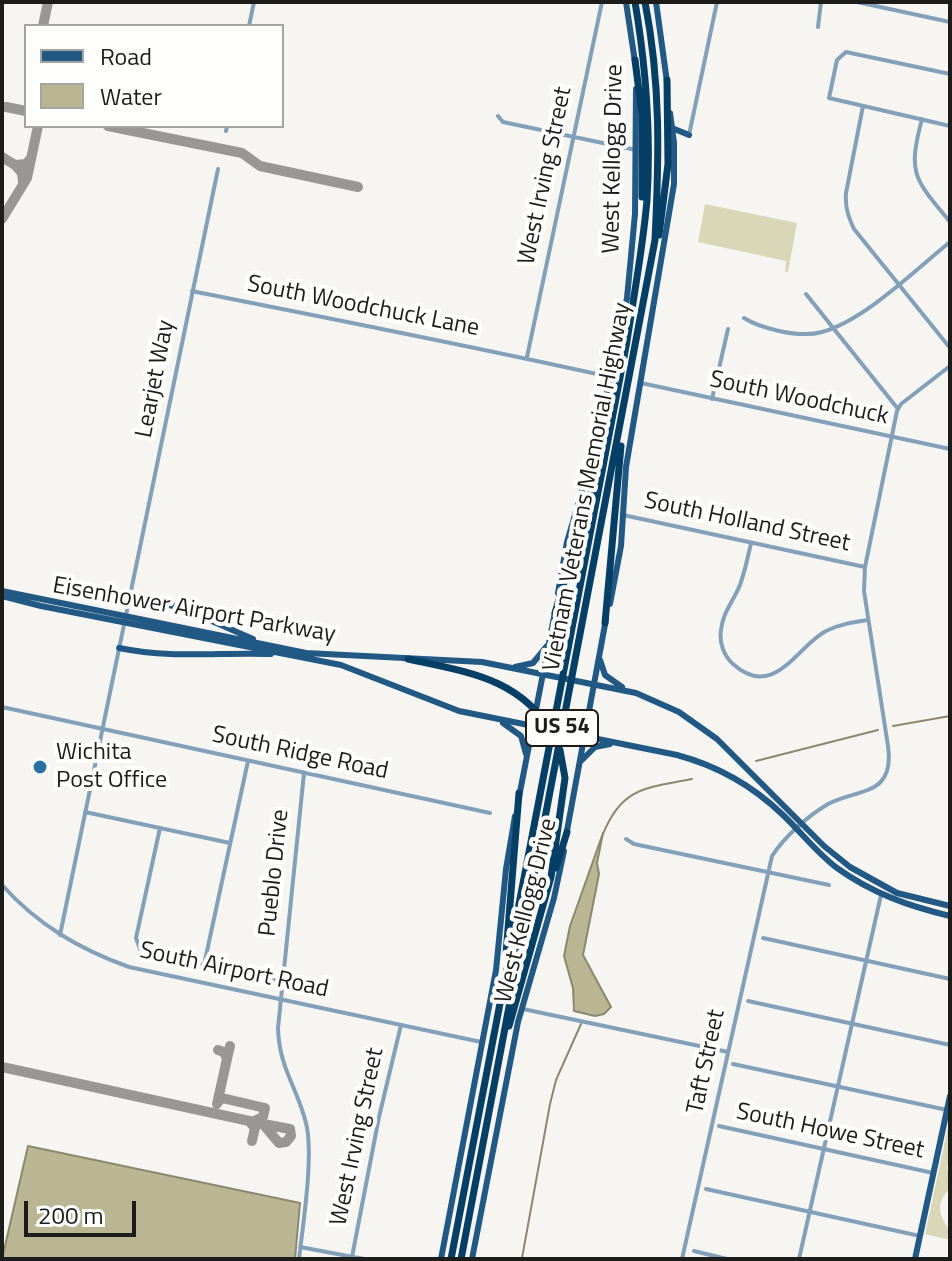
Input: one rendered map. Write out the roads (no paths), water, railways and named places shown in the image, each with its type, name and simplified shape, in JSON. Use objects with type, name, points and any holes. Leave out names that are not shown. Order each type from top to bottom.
[{"type":"highway","name":"Vietnam Veterans Memorial Highway","points":[[452,1259],[611,426],[638,269],[647,199],[648,128],[643,50],[628,2]]},
{"type":"highway","name":"Vietnam Veterans Memorial Highway","points":[[461,1259],[655,240],[660,141],[645,2]]},
{"type":"highway","points":[[635,60],[642,115],[638,269]]},
{"type":"highway","points":[[648,280],[660,233],[668,164],[667,80]]},
{"type":"highway","points":[[605,623],[627,386]]},
{"type":"highway","points":[[555,613],[611,426]]},
{"type":"highway","points":[[408,659],[482,676],[518,697],[542,718],[553,733],[562,756],[565,778],[544,905]]},
{"type":"highway","points":[[504,982],[519,793]]},
{"type":"highway","points":[[496,1071],[567,832]]},
{"type":"main road","name":"West Kellogg Drive","points":[[440,1257],[498,959],[508,850],[546,675],[567,542],[592,463],[630,276],[636,150],[635,60],[628,2]]},
{"type":"main road","name":"West Kellogg Drive","points":[[472,1257],[522,1009],[554,898],[567,832],[590,684],[618,562],[626,467],[673,194],[674,143],[656,2]]},
{"type":"main road","points":[[672,128],[689,135]]},
{"type":"main road","points":[[674,143],[689,135]]},
{"type":"main road","name":"Eisenhower Airport Parkway","points":[[2,593],[106,616],[306,653],[468,661],[636,693],[658,701],[699,724],[735,755],[836,867],[883,891]]},
{"type":"main road","points":[[130,596],[182,608],[267,645]]},
{"type":"main road","name":"Eisenhower Airport Parkway","points":[[144,623],[341,665],[447,707],[481,716],[691,758],[722,770],[755,790],[800,827]]},
{"type":"main road","points":[[505,667],[533,663],[549,643]]},
{"type":"main road","points":[[119,648],[172,656],[228,652],[286,655]]},
{"type":"main road","points":[[599,653],[601,666],[609,680],[636,693]]},
{"type":"main road","points":[[481,716],[516,730],[525,742],[527,759]]},
{"type":"main road","points":[[577,769],[584,756],[595,747],[609,744],[635,746]]},
{"type":"main road","points":[[883,891],[950,906]]},
{"type":"main road","points":[[883,891],[899,903],[950,916]]},
{"type":"main road","points":[[915,1259],[950,1096]]},
{"type":"main road","points":[[444,1240],[448,1256],[452,1259]]},
{"type":"street","points":[[249,24],[254,2]]},
{"type":"street","name":"West Irving Street","points":[[527,357],[602,2]]},
{"type":"street","points":[[689,135],[717,2]]},
{"type":"street","points":[[818,27],[821,2]]},
{"type":"street","points":[[857,2],[950,22]]},
{"type":"street","points":[[950,74],[846,52],[837,60],[829,98],[950,126]]},
{"type":"street","points":[[863,106],[845,207],[854,229],[950,348]]},
{"type":"street","points":[[498,116],[503,122],[636,150]]},
{"type":"street","points":[[922,119],[913,156],[914,168],[922,187],[950,222]]},
{"type":"street","name":"Learjet Way","points":[[60,935],[218,169]]},
{"type":"street","points":[[744,318],[761,327],[791,333],[821,332],[834,328],[849,322],[950,242]]},
{"type":"street","name":"South Woodchuck Lane","points":[[192,291],[381,331],[527,357]]},
{"type":"street","points":[[806,294],[898,409]]},
{"type":"street","points":[[712,399],[728,329]]},
{"type":"street","points":[[527,357],[610,377]]},
{"type":"street","points":[[751,543],[740,586],[722,623],[721,643],[726,656],[736,667],[748,673],[771,674],[786,667],[809,643],[825,632],[868,620],[865,567],[898,409],[950,366]]},
{"type":"street","name":"South Woodchuck","points":[[641,383],[950,449]]},
{"type":"street","name":"South Holland Street","points":[[623,515],[865,567]]},
{"type":"street","name":"Taft Street","points":[[682,1259],[774,853],[800,827],[831,803],[869,791],[885,775],[889,754],[868,620]]},
{"type":"street","name":"South Ridge Road","points":[[2,707],[490,813]]},
{"type":"street","points":[[204,965],[248,761]]},
{"type":"street","name":"Pueblo Drive","points":[[299,1259],[308,1134],[304,1114],[284,1068],[279,1048],[282,982],[304,773]]},
{"type":"street","points":[[85,812],[230,843]]},
{"type":"street","points":[[160,828],[136,944],[146,952],[326,991]]},
{"type":"street","points":[[626,839],[634,844],[829,885]]},
{"type":"street","name":"South Airport Road","points":[[2,885],[37,919],[60,935],[90,952],[129,967],[482,1042]]},
{"type":"street","points":[[799,1259],[883,891]]},
{"type":"street","points":[[763,938],[950,979]]},
{"type":"street","points":[[748,1001],[950,1045]]},
{"type":"street","points":[[522,1009],[728,1052]]},
{"type":"street","name":"West Irving Street","points":[[352,1257],[379,1117],[401,1025]]},
{"type":"street","points":[[733,1064],[947,1110]]},
{"type":"street","name":"South Howe Street","points":[[719,1126],[933,1173]]},
{"type":"street","points":[[706,1189],[920,1236]]},
{"type":"street","points":[[300,1247],[364,1259]]},
{"type":"street","points":[[694,1251],[727,1259]]},
{"type":"water","points":[[603,833],[597,863],[599,874],[583,955],[611,1007],[604,1014],[595,1016],[574,1011],[573,988],[564,956],[570,926]]},
{"type":"water","points":[[28,1146],[300,1203],[295,1259],[2,1259]]},
{"type":"waterway","points":[[893,726],[950,716]]},
{"type":"waterway","points":[[756,761],[878,730]]},
{"type":"waterway","points":[[603,834],[610,819],[627,798],[649,788],[692,779]]},
{"type":"waterway","points":[[522,1258],[556,1080],[581,1024]]},
{"type":"place","name":"Wichita Post Office","points":[[40,767]]}]
